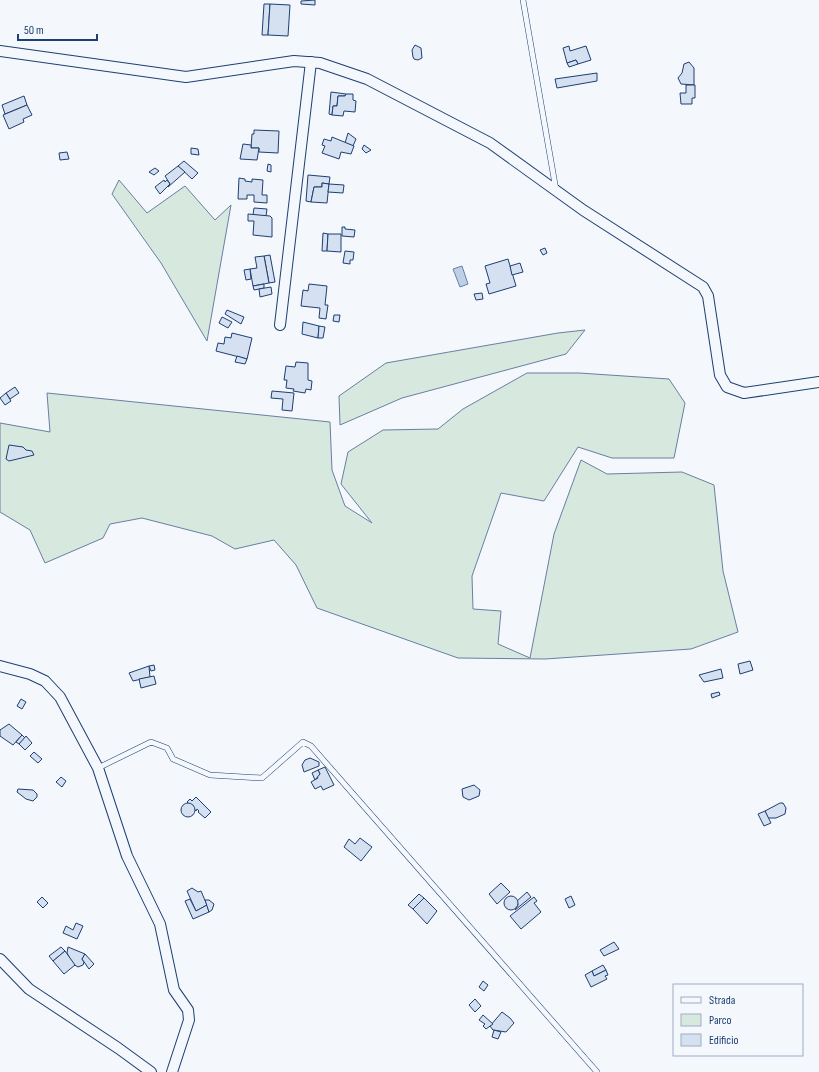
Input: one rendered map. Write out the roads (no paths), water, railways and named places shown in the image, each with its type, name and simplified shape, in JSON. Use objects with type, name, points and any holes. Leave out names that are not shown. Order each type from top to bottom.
[{"type":"street","points":[[0,51],[186,77],[294,61],[310,62],[320,63],[367,80],[490,143],[583,210],[703,287],[708,296],[720,375],[727,387],[744,393],[819,382]]},
{"type":"street","points":[[280,325],[310,62]]},
{"type":"street","points":[[0,666],[30,674],[45,681],[60,697],[98,768],[127,856],[160,924],[174,990],[188,1010],[189,1020],[172,1072]]},
{"type":"street","points":[[0,959],[29,989],[118,1048],[151,1072]]},
{"type":"lane","points":[[523,0],[557,191]]},
{"type":"lane","points":[[98,768],[151,742],[167,748],[173,759],[210,775],[262,778],[303,742],[311,746],[596,1072]]},
{"type":"water","points":[[462,266],[468,284],[460,287],[453,269]]}]
